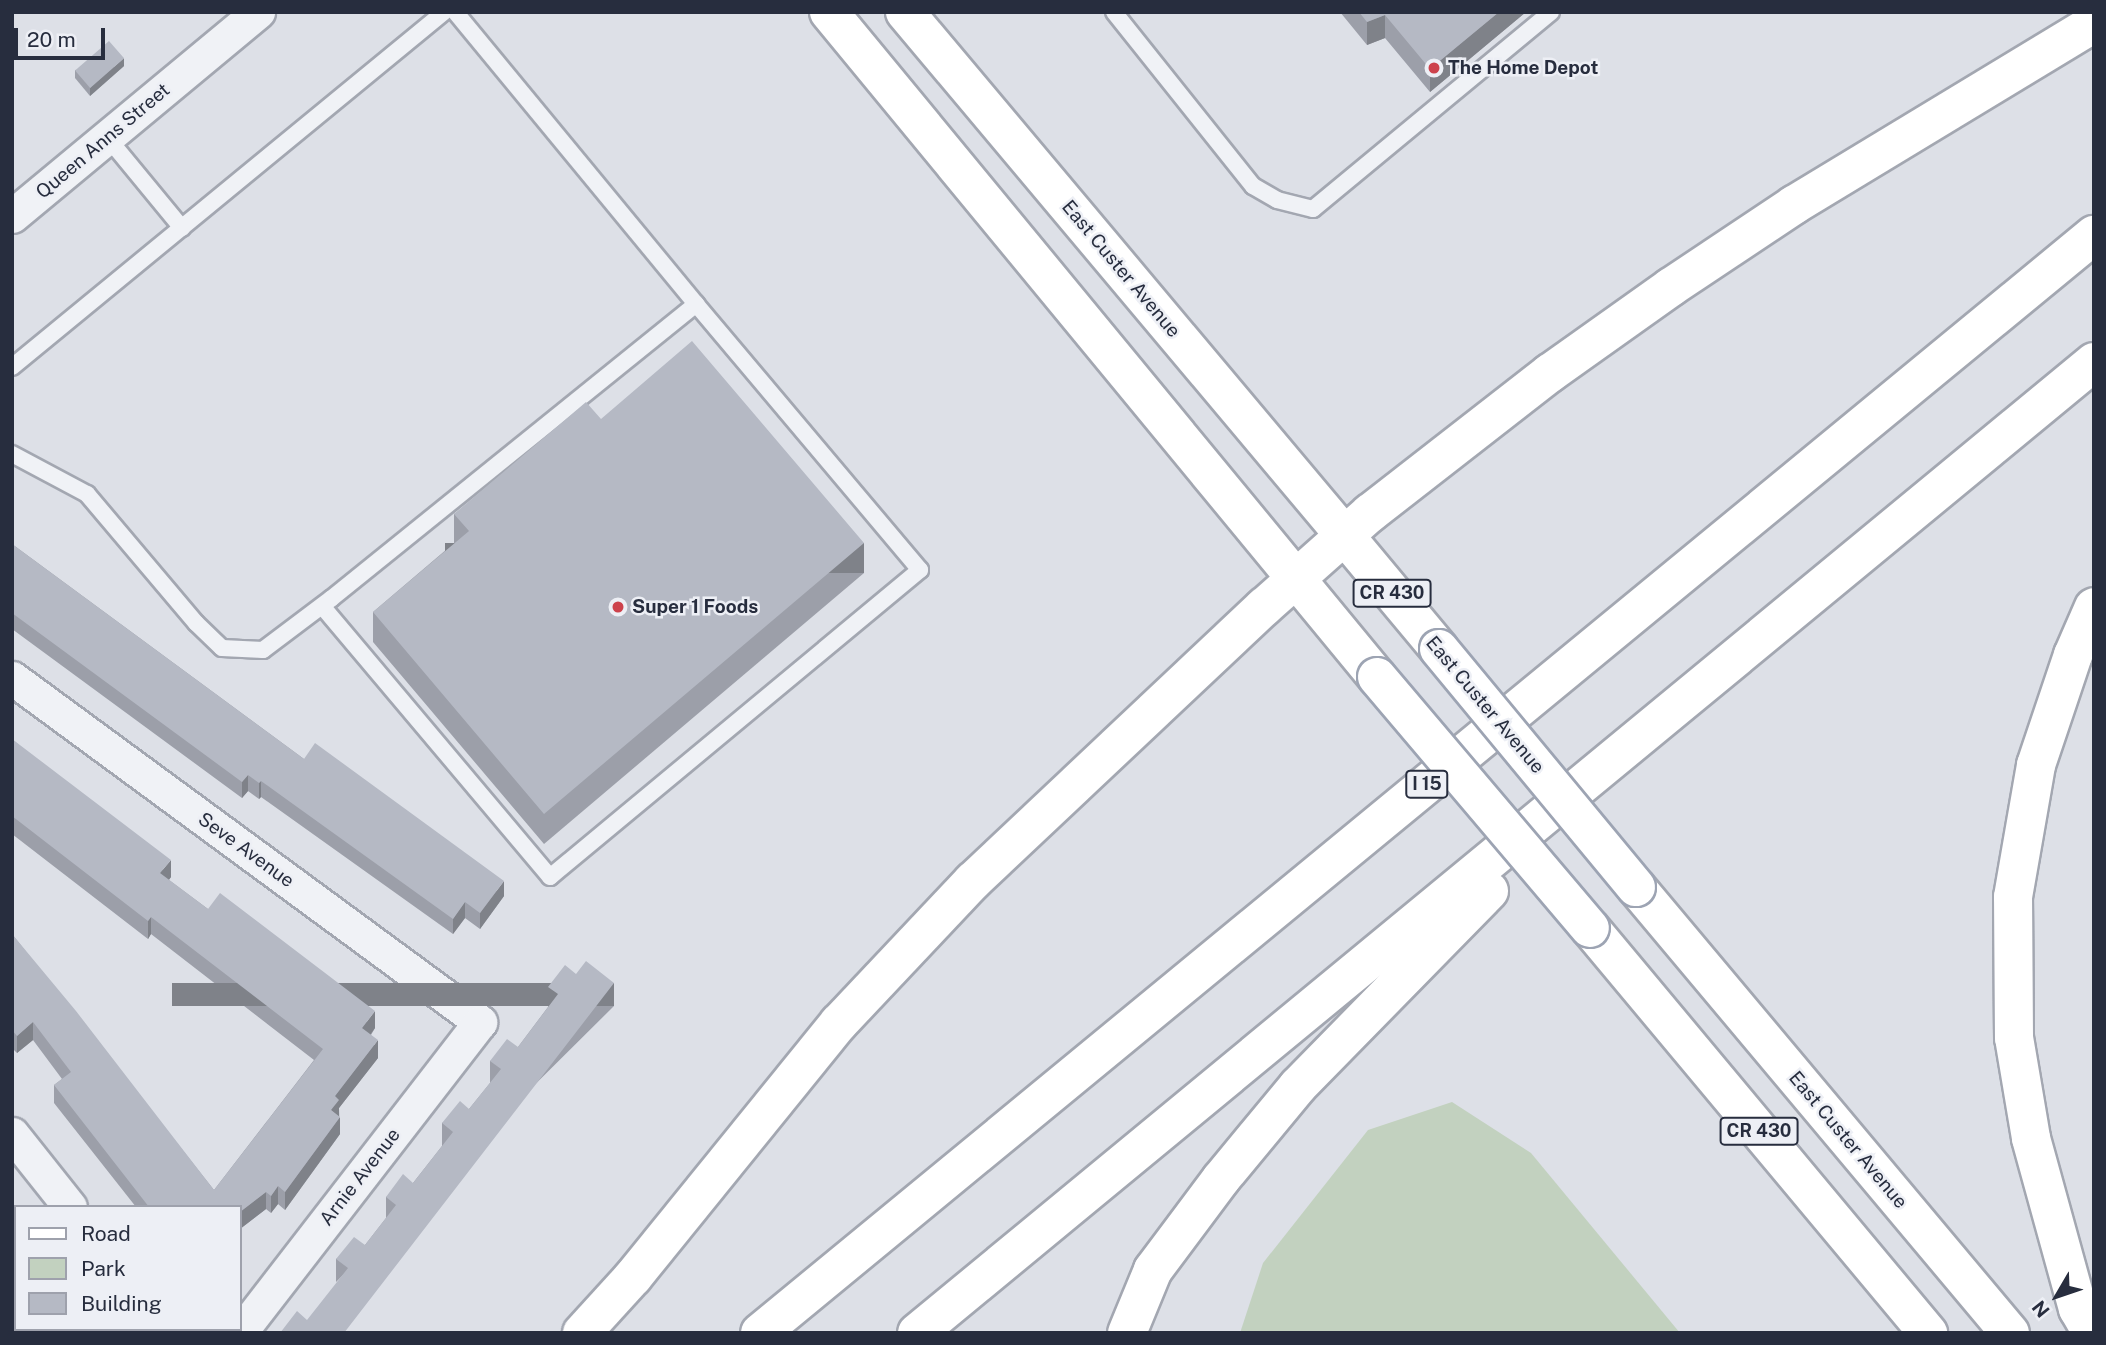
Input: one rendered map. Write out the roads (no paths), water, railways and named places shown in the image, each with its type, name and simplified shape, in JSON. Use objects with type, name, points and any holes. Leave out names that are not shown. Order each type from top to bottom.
[{"type":"main road","name":"CR 430","points":[[829,12],[1377,677],[1928,1333]]},
{"type":"main road","name":"East Custer Avenue","points":[[905,12],[2010,1333]]},
{"type":"main road","points":[[582,1333],[633,1277],[839,1023],[973,881],[1153,710],[1345,536],[1550,373],[1671,287],[1794,205],[2094,23]]},
{"type":"main road","name":"I 15","points":[[760,1333],[2094,234]]},
{"type":"main road","points":[[917,1333],[2094,362]]},
{"type":"main road","points":[[2092,1333],[2078,1309],[2031,1138],[2014,1038],[2013,897],[2036,765],[2073,655],[2094,607]]},
{"type":"main road","points":[[1127,1333],[1153,1270],[1221,1179],[1298,1086],[1435,943],[1705,682]]},
{"type":"street","name":"Queen Anns Street","points":[[12,216],[258,12]]},
{"type":"street","name":"Seve Avenue","points":[[12,678],[480,1021]]},
{"type":"street","name":"Arnie Avenue","points":[[242,1330],[480,1021]]},
{"type":"street","points":[[12,1134],[68,1205]]},
{"type":"lane","points":[[12,367],[443,12]]},
{"type":"lane","points":[[322,606],[550,877],[920,570],[455,12]]},
{"type":"lane","points":[[1114,12],[1252,186],[1277,200],[1313,209],[1551,12]]},
{"type":"lane","points":[[107,137],[182,228]]},
{"type":"lane","points":[[12,454],[87,494],[196,623],[222,648],[263,650],[322,606],[696,304]]},
{"type":"place","name":"The Home Depot","points":[[1434,68]]},
{"type":"place","name":"Super 1 Foods","points":[[618,607]]}]
